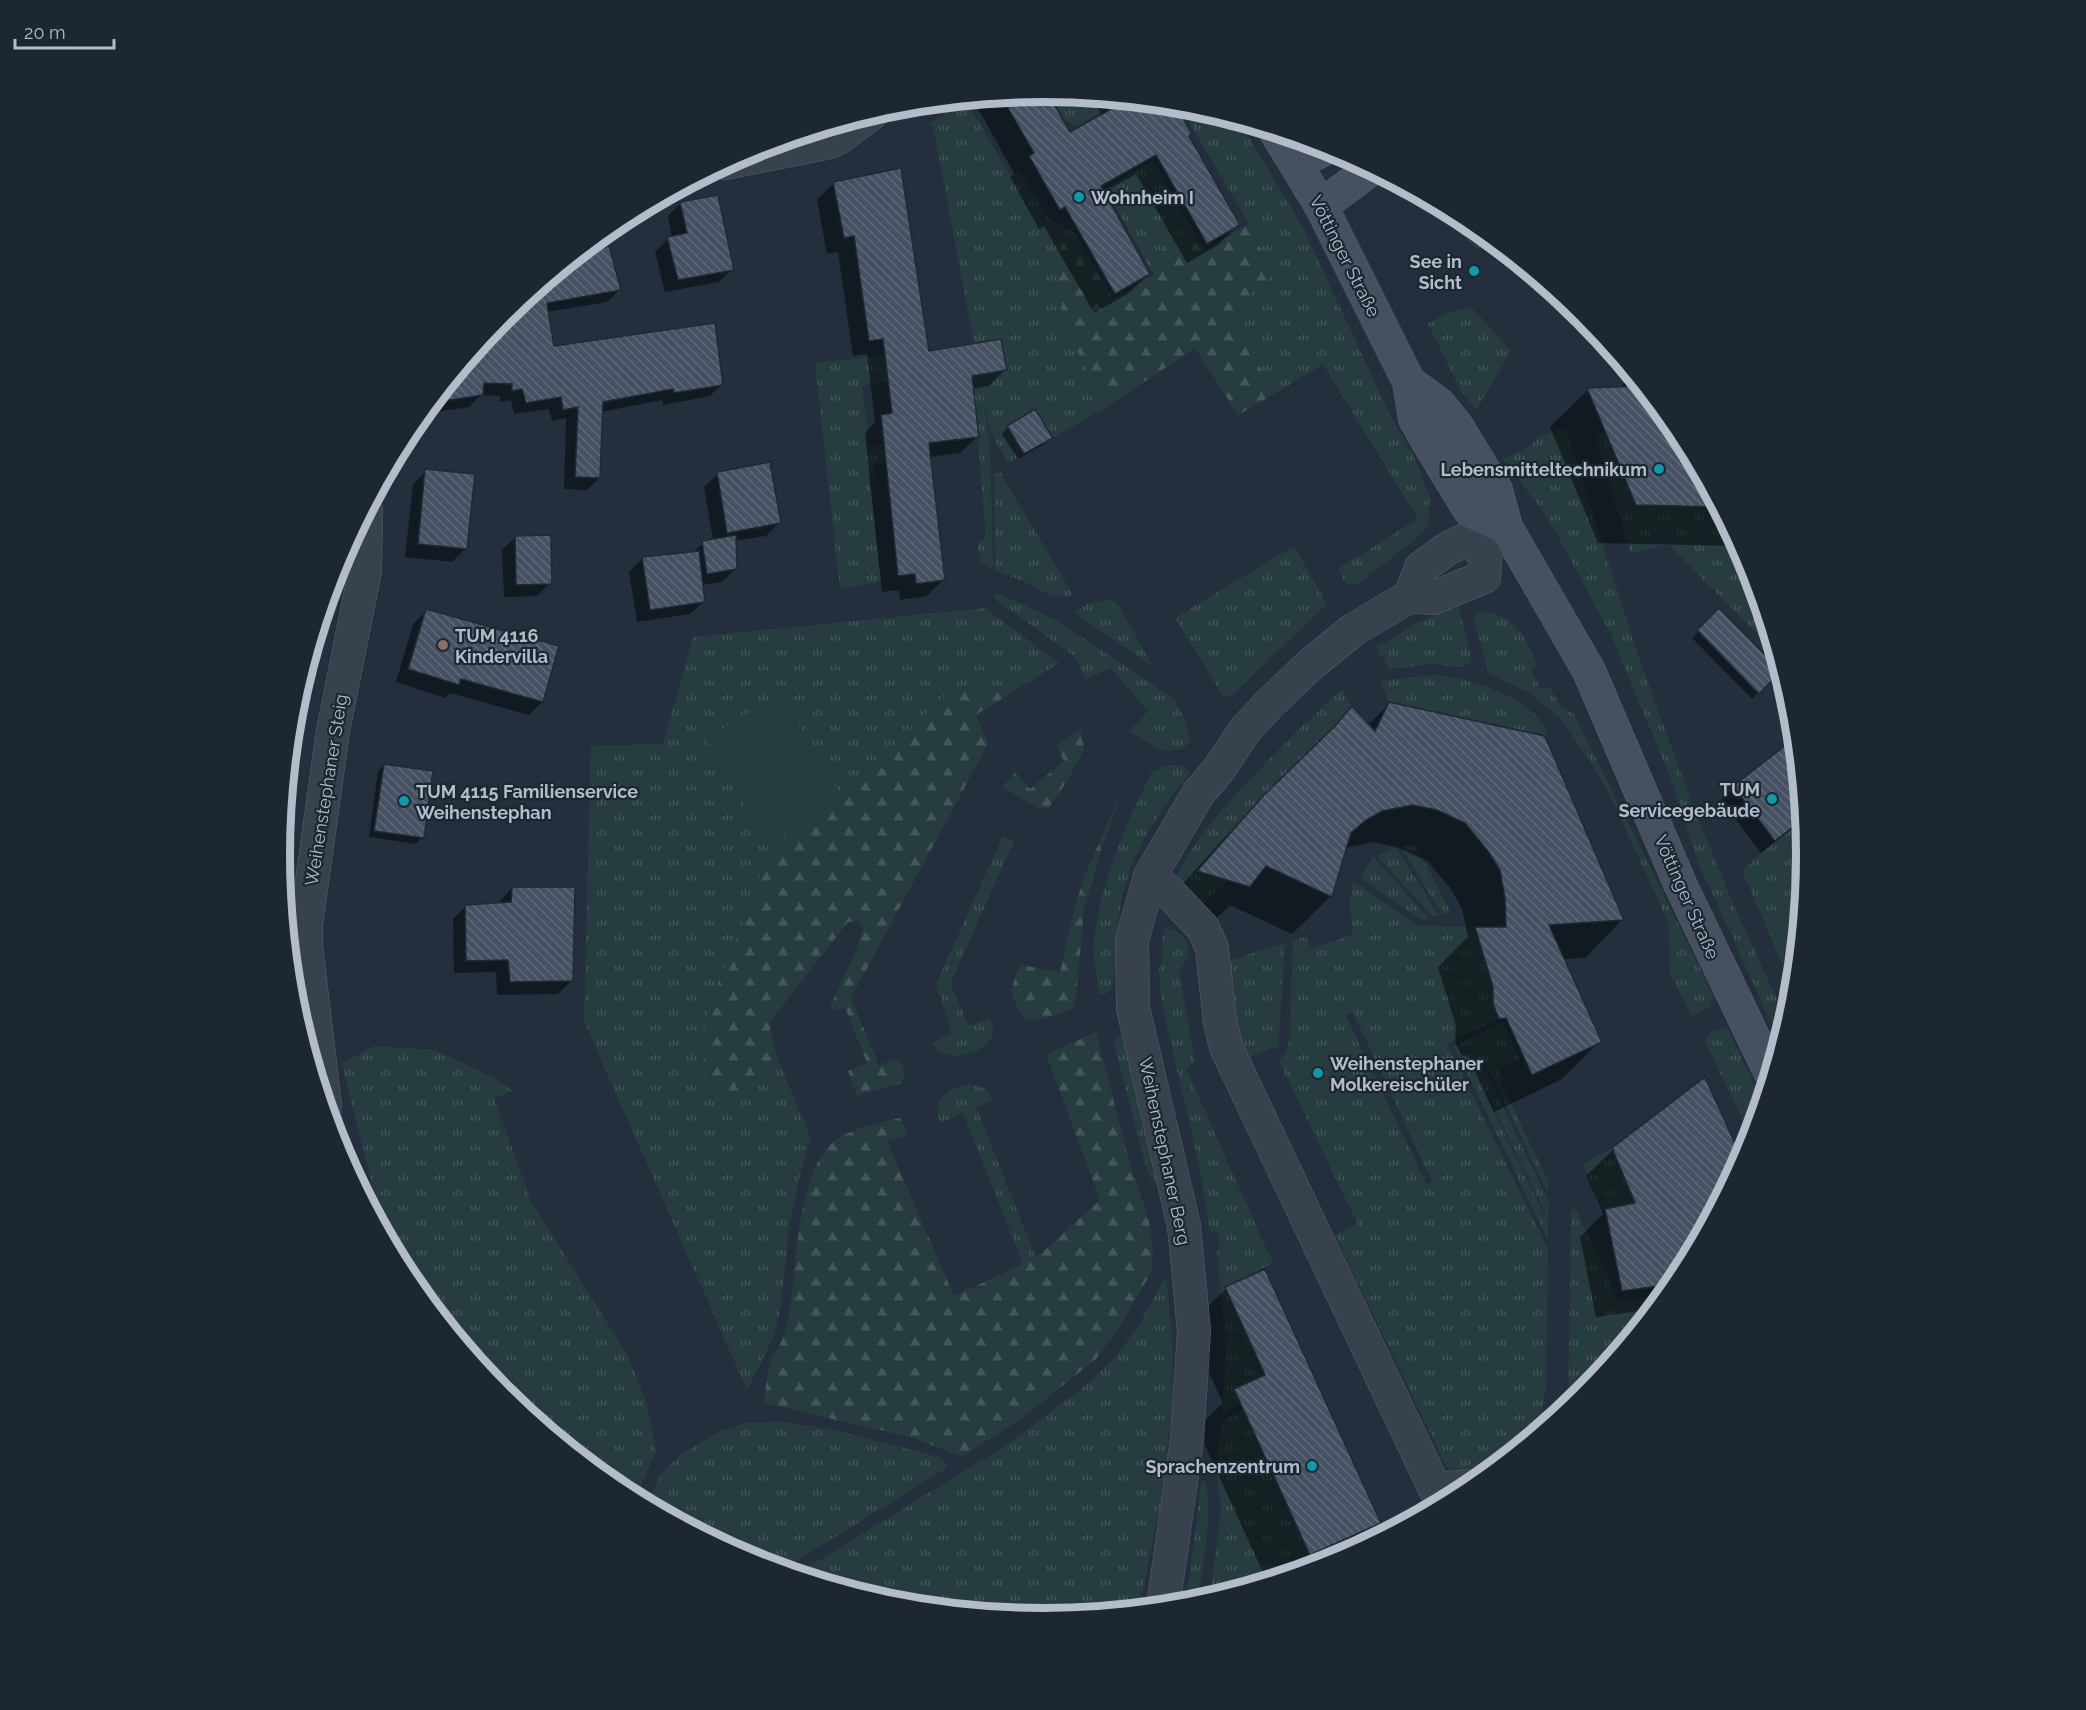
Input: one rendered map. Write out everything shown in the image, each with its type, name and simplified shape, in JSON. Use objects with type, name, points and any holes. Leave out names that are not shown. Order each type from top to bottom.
[{"type":"main road","name":"Vöttinger Straße","points":[[1282,141],[1321,206],[1409,382],[1415,418],[1470,512],[1501,537],[1589,671],[1681,886],[1766,1064]]},
{"type":"main road","points":[[1296,164],[1316,153]]},
{"type":"main road","points":[[1321,206],[1364,174]]},
{"type":"street","points":[[769,154],[830,141],[854,126]]},
{"type":"street","name":"Weihenstephaner Steig","points":[[320,1063],[306,946],[306,924],[333,731],[365,571],[366,527]]},
{"type":"street","name":"Weihenstephaner Berg","points":[[1164,1598],[1187,1439],[1194,1331],[1184,1226],[1133,1008],[1132,940],[1150,876],[1198,794],[1219,769],[1245,730],[1264,709],[1310,665],[1353,630],[1410,596],[1433,598],[1484,577],[1501,537]]},
{"type":"street","points":[[1150,876],[1167,890],[1203,928],[1212,948],[1220,1022],[1226,1047],[1435,1489],[1450,1488]]},
{"type":"green space","points":[[1055,102],[1111,106],[1076,126],[1065,120]]},
{"type":"green space","points":[[969,106],[1010,175],[1019,170],[1049,218],[1075,233],[1061,244],[1064,327],[1108,406],[1053,438],[1034,409],[1007,426],[1024,454],[1008,463],[990,431],[982,394],[990,443],[993,569],[982,563],[979,551],[978,541],[985,540],[985,527],[974,392],[934,376],[862,385],[869,446],[882,445],[884,452],[894,450],[905,460],[874,464],[876,476],[869,477],[881,582],[840,589],[815,363],[974,346],[1007,370],[1001,339],[974,344],[934,130],[930,124],[951,107]]},
{"type":"green space","points":[[1185,115],[1244,130],[1302,226],[1391,417],[1413,454],[1430,498],[1428,523],[1422,534],[1359,583],[1350,586],[1343,579],[1339,568],[1418,519],[1323,364],[1274,394],[1239,325],[1238,302],[1268,281],[1254,232]]},
{"type":"green space","points":[[1153,160],[1194,232],[1146,260],[1105,188]]},
{"type":"green space","points":[[1249,224],[1271,270],[1268,281],[1238,302],[1239,325],[1274,394],[1238,415],[1195,348],[1108,406],[1064,327],[1057,281],[1061,244],[1075,233],[1113,298],[1154,275],[1146,260],[1194,232],[1205,250]]},
{"type":"green space","points":[[1458,227],[1485,247],[1476,248]]},
{"type":"green space","points":[[1543,293],[1550,300],[1547,304]]},
{"type":"green space","points":[[1470,308],[1511,351],[1476,410],[1462,393],[1428,324],[1449,312]]},
{"type":"green space","points":[[1565,427],[1641,664],[1692,803],[1734,906],[1781,1007],[1775,1031],[1698,862],[1669,774],[1610,633],[1559,538],[1539,506],[1503,459],[1521,451],[1542,436]]},
{"type":"green space","points":[[1605,433],[1636,505],[1710,507],[1739,567],[1764,641],[1668,544],[1631,554],[1595,436]]},
{"type":"green space","points":[[1000,472],[1073,595],[1055,596],[995,571],[994,476]]},
{"type":"green space","points":[[1294,546],[1327,604],[1234,693],[1224,697],[1175,618]]},
{"type":"green space","points":[[994,594],[1004,596],[1056,620],[1174,699],[1185,719],[1190,741],[1183,749],[1163,751],[1129,731],[1148,712],[1111,668],[1086,679],[1073,655],[997,601]]},
{"type":"green space","points":[[1108,599],[1116,602],[1154,668],[1075,613],[1087,604]]},
{"type":"green space","points":[[1458,605],[1471,656],[1471,661],[1467,665],[1462,667],[1430,664],[1388,669],[1377,647],[1417,623]]},
{"type":"green space","points":[[985,608],[1059,663],[1003,698],[994,686],[873,769],[801,829],[764,866],[745,919],[738,1103],[777,1057],[811,1139],[792,1212],[781,1305],[776,1328],[747,1390],[584,1021],[591,746],[663,744],[693,637]]},
{"type":"green space","points":[[1483,611],[1505,618],[1519,630],[1538,666],[1531,669],[1541,690],[1550,687],[1561,708],[1574,714],[1698,964],[1713,997],[1709,1008],[1692,1016],[1670,974],[1669,924],[1613,801],[1594,767],[1560,718],[1531,694],[1489,673],[1474,619],[1478,612]]},
{"type":"green space","points":[[1433,675],[1447,676],[1482,685],[1517,701],[1532,712],[1542,724],[1548,737],[1389,702],[1381,681]]},
{"type":"green space","points":[[961,686],[994,686],[1003,698],[976,715],[988,744],[851,998],[879,1065],[893,1060],[901,1062],[905,1074],[902,1083],[857,1096],[848,1071],[867,1063],[845,1007],[832,1011],[830,1007],[857,949],[863,928],[859,921],[848,922],[769,1023],[777,1057],[738,1103],[717,1099],[704,1070],[703,1030],[720,976],[745,919],[764,866],[801,829],[873,769],[937,702]]},
{"type":"green space","points":[[1342,689],[1352,706],[1335,726],[1263,796],[1197,870],[1228,880],[1204,904],[1175,881],[1192,850],[1235,796],[1289,739]]},
{"type":"green space","points":[[780,694],[843,799],[768,844],[706,739]]},
{"type":"green space","points":[[1081,730],[1084,750],[1049,808],[1038,808],[1002,787],[1015,773],[1030,789],[1064,761],[1056,745]]},
{"type":"green space","points":[[1164,766],[1183,766],[1190,773],[1154,822],[1133,863],[1124,889],[1119,917],[1113,987],[1106,994],[1099,994],[1094,943],[1107,878],[1123,834],[1151,773]]},
{"type":"green space","points":[[1120,797],[1103,844],[1084,910],[1073,1008],[1027,1022],[1014,1000],[1014,981],[1021,965],[1060,972],[1074,910],[1086,872]]},
{"type":"green space","points":[[1795,825],[1794,904],[1787,973],[1742,871]]},
{"type":"green space","points":[[1003,836],[1014,841],[950,984],[969,1026],[990,1018],[993,1035],[983,1047],[977,1050],[963,1055],[949,1055],[940,1051],[932,1043],[952,1033],[936,984]]},
{"type":"green space","points":[[1415,844],[1451,913],[1443,915],[1400,846]]},
{"type":"green space","points":[[1396,847],[1439,916],[1432,916],[1377,856]]},
{"type":"green space","points":[[1373,857],[1429,919],[1421,920],[1360,878]]},
{"type":"green space","points":[[1353,881],[1418,926],[1475,927],[1493,987],[1493,1004],[1499,1019],[1447,1044],[1548,1249],[1546,1384],[1541,1419],[1476,1470],[1448,1470],[1335,1235],[1358,1224],[1279,1061],[1286,1053],[1290,1039],[1293,940],[1306,937],[1311,948],[1353,935],[1350,902]],"holes":[[[1353,1012],[1432,1181],[1427,1185],[1345,1015]]]},
{"type":"green space","points":[[1793,911],[1787,974],[1770,937]]},
{"type":"green space","points":[[1166,928],[1177,931],[1189,946],[1188,956],[1179,972],[1195,1062],[1186,1069],[1273,1263],[1225,1287],[1265,1375],[1234,1389],[1240,1402],[1222,1415],[1226,1349],[1217,1253],[1220,1245],[1217,1232],[1210,1231],[1200,1169],[1162,1005],[1159,970],[1162,960],[1163,931]]},
{"type":"green space","points":[[1285,943],[1278,1048],[1273,1047],[1250,1058],[1239,1036],[1236,1023],[1230,960]]},
{"type":"green space","points":[[1503,1022],[1520,1059],[1498,1070],[1501,1082],[1548,1181],[1548,1193],[1486,1064],[1483,1065],[1549,1202],[1548,1218],[1468,1055],[1466,1056],[1548,1222],[1548,1240],[1454,1046]]},
{"type":"green space","points":[[1724,1028],[1729,1031],[1758,1092],[1745,1125],[1705,1041],[1711,1032]]},
{"type":"green space","points":[[1096,1032],[1129,1161],[1149,1220],[1153,1252],[1151,1273],[1117,1331],[1096,1359],[1022,1418],[962,1457],[914,1438],[764,1403],[770,1363],[787,1325],[799,1229],[810,1180],[819,1160],[831,1144],[854,1131],[900,1118],[906,1129],[906,1136],[887,1141],[954,1296],[1036,1258],[1100,1200],[1046,1054]]},
{"type":"green space","points":[[1120,1035],[1126,1037],[1158,1178],[1155,1182],[1147,1170],[1113,1040]]},
{"type":"green space","points":[[374,1046],[435,1050],[490,1076],[513,1091],[494,1098],[531,1201],[628,1356],[647,1404],[656,1452],[639,1490],[585,1452],[511,1387],[477,1351],[417,1273],[378,1206],[342,1064]]},
{"type":"green space","points":[[969,1084],[987,1089],[993,1100],[976,1107],[1036,1258],[1023,1264],[963,1113],[940,1123],[938,1117],[938,1102],[951,1090]]},
{"type":"green space","points":[[1612,1148],[1635,1203],[1600,1211],[1583,1164]]},
{"type":"green space","points":[[1576,1209],[1619,1301],[1651,1298],[1609,1351],[1568,1393],[1571,1210]]},
{"type":"green space","points":[[1166,1276],[1173,1347],[1172,1408],[1160,1506],[1138,1602],[1043,1608],[945,1602],[896,1594],[805,1569],[1005,1446],[1080,1390],[1114,1359],[1137,1328]]},
{"type":"green space","points":[[1243,1409],[1310,1555],[1285,1568],[1211,1589],[1221,1510],[1216,1465],[1221,1422]]},
{"type":"green space","points":[[783,1422],[830,1429],[939,1457],[947,1465],[945,1469],[791,1564],[710,1530],[651,1497],[661,1474],[679,1456],[718,1432],[745,1423]]},
{"type":"green space","points":[[1203,1480],[1205,1481],[1208,1510],[1206,1541],[1199,1592],[1187,1594]]},
{"type":"building","name":"Wohnheim I","points":[[1053,102],[1070,132],[1116,106],[1181,114],[1192,134],[1189,136],[1240,225],[1207,244],[1156,155],[1101,186],[1150,274],[1115,294],[1065,207],[1060,210],[1029,156],[1034,153],[1005,104]]},
{"type":"building","points":[[901,168],[929,351],[1001,339],[1007,370],[972,376],[979,437],[929,443],[945,580],[916,584],[915,574],[898,576],[881,415],[892,413],[883,339],[869,341],[854,236],[844,238],[833,182]]},
{"type":"building","points":[[718,195],[734,270],[678,280],[667,237],[687,233],[680,202]]},
{"type":"building","points":[[609,246],[621,290],[547,303],[554,346],[715,323],[723,385],[674,393],[673,389],[603,402],[600,478],[575,477],[578,407],[563,410],[561,397],[526,403],[522,389],[512,391],[512,384],[484,383],[483,395],[443,401],[477,359],[511,323],[547,289],[597,249]]},
{"type":"building","name":"Lebensmitteltechnikum","points":[[1631,386],[1669,437],[1710,507],[1636,505],[1587,388]]},
{"type":"building","points":[[1035,409],[1053,438],[1024,454],[1007,426]]},
{"type":"building","points":[[770,462],[781,523],[727,533],[717,472]]},
{"type":"building","points":[[425,469],[475,474],[467,549],[418,544]]},
{"type":"building","points":[[551,535],[552,584],[516,585],[515,536]]},
{"type":"building","points":[[736,535],[737,569],[707,574],[702,541]]},
{"type":"building","points":[[699,551],[705,602],[650,610],[642,557]]},
{"type":"building","points":[[1719,608],[1770,660],[1774,678],[1759,694],[1697,630]]},
{"type":"building","points":[[426,609],[559,646],[543,702],[461,679],[459,685],[408,669]]},
{"type":"building","points":[[1389,702],[1545,736],[1624,920],[1549,925],[1602,1042],[1532,1075],[1506,1018],[1499,1019],[1493,1004],[1493,987],[1475,927],[1506,927],[1505,898],[1500,870],[1465,823],[1437,810],[1413,805],[1382,811],[1366,820],[1351,833],[1332,897],[1266,866],[1250,887],[1197,871],[1263,796],[1335,726],[1352,706],[1375,731]]},
{"type":"building","name":"TUM Servicegebäude","points":[[1788,744],[1795,825],[1775,841],[1733,786]]},
{"type":"building","name":"TUM 4115 Familienservice Weihenstephan","points":[[384,764],[433,771],[424,838],[374,831]]},
{"type":"building","points":[[512,887],[575,887],[573,981],[510,982],[508,960],[466,961],[465,905],[511,902]]},
{"type":"building","points":[[1705,1077],[1737,1148],[1695,1232],[1660,1286],[1622,1291],[1605,1209],[1635,1203],[1612,1148]]},
{"type":"building","name":"Sprachenzentrum","points":[[1265,1269],[1381,1523],[1310,1555],[1234,1389],[1265,1375],[1225,1287]]},
{"type":"place","name":"Wohnheim I","points":[[1079,197]]},
{"type":"place","name":"See in Sicht","points":[[1474,271]]},
{"type":"place","name":"Lebensmitteltechnikum","points":[[1659,469]]},
{"type":"place","name":"TUM 4116 Kindervilla","points":[[443,645]]},
{"type":"place","name":"TUM Servicegebäude","points":[[1772,799]]},
{"type":"place","name":"TUM 4115 Familienservice Weihenstephan","points":[[404,801]]},
{"type":"place","name":"Weihenstephaner Molkereischüler","points":[[1318,1073]]},
{"type":"place","name":"Sprachenzentrum","points":[[1312,1466]]}]
